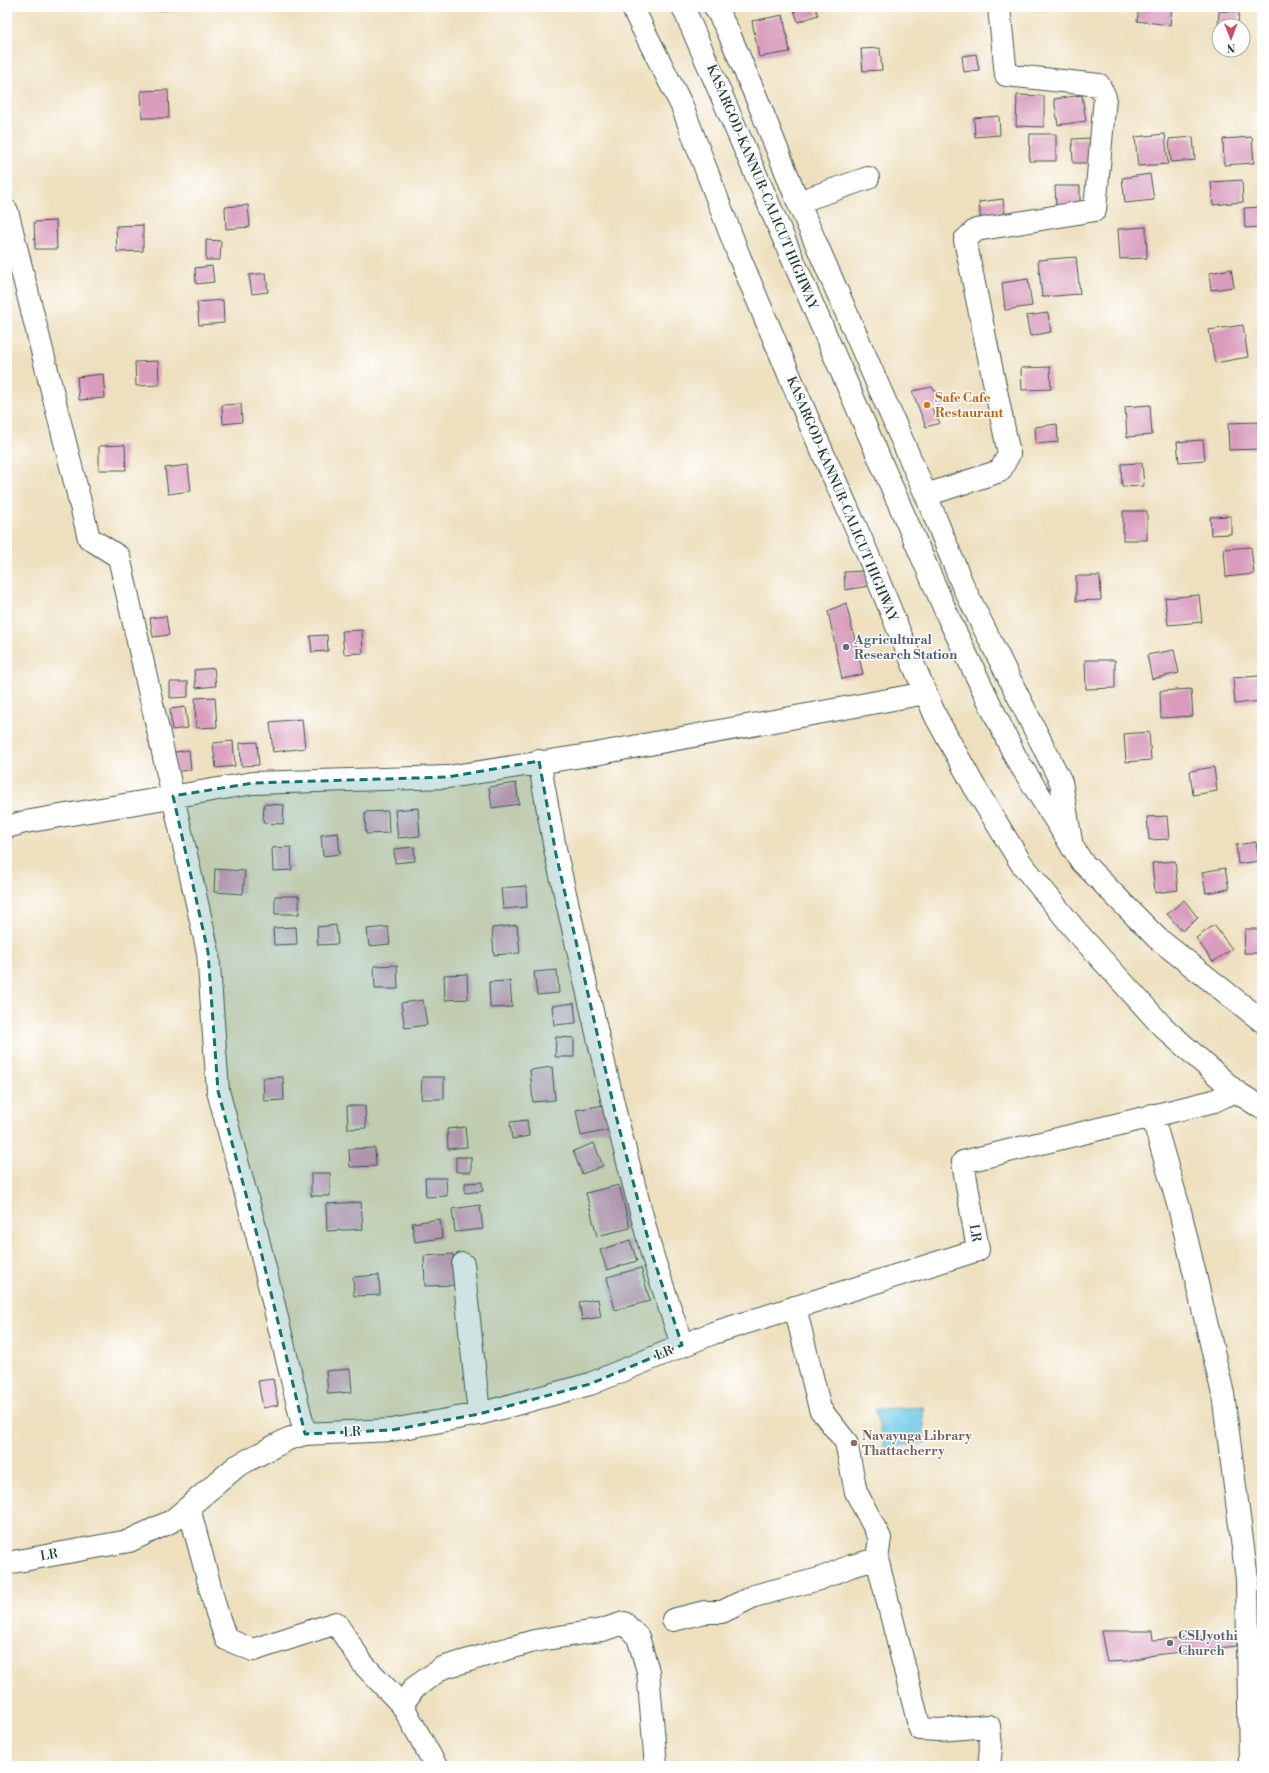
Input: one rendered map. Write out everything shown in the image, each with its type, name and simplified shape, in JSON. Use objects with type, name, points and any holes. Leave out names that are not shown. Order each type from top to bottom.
[{"type":"main road","name":"KASARGOD-KANNUR-CALICUT HIGHWAY","points":[[632,7],[682,106],[742,263],[810,424],[866,550],[936,717],[974,786],[1021,863],[1076,931],[1163,1027],[1235,1092],[1262,1108]]},
{"type":"main road","name":"KASARGOD-KANNUR-CALICUT HIGHWAY","points":[[683,7],[950,621],[1016,758],[1082,862],[1156,938],[1262,1021]]},
{"type":"main road","points":[[715,7],[728,31],[798,202],[926,495],[963,586],[1061,782],[1072,848]]},
{"type":"main road","points":[[926,495],[1000,471],[1009,454],[965,240],[976,230],[1095,210],[1105,97],[1099,85],[1006,75],[999,7]]},
{"type":"main road","points":[[798,202],[868,178]]},
{"type":"main road","points":[[7,211],[89,538],[119,557],[208,952],[218,1091],[257,1235],[305,1434]]},
{"type":"main road","points":[[7,827],[25,822],[253,783],[448,777],[595,754],[926,693]]},
{"type":"main road","points":[[539,762],[556,854],[616,1116],[652,1254],[682,1345]]},
{"type":"main road","name":"LR","points":[[7,1563],[129,1541],[172,1521],[237,1466],[288,1440],[305,1434],[392,1430],[480,1414],[590,1384],[713,1333],[978,1250],[963,1162],[1214,1101],[1235,1092]]},
{"type":"main road","points":[[1152,1115],[1180,1211],[1223,1394],[1255,1578],[1250,1766]]},
{"type":"main road","points":[[463,1264],[480,1414]]},
{"type":"main road","points":[[795,1307],[820,1409],[846,1442],[856,1492],[880,1538],[877,1560],[920,1729],[939,1730],[989,1726],[991,1748],[989,1766]]},
{"type":"main road","points":[[189,1508],[217,1613],[226,1639],[253,1650],[336,1623],[363,1664],[402,1705],[436,1766]]},
{"type":"main road","points":[[673,1620],[705,1612],[722,1612],[754,1596],[819,1579],[851,1566],[877,1560]]},
{"type":"main road","points":[[402,1705],[414,1688],[442,1668],[534,1641],[602,1630],[624,1623],[638,1637],[648,1671],[656,1766]]},
{"type":"highlighted area","points":[[539,761],[556,854],[616,1116],[652,1254],[682,1345],[590,1384],[479,1414],[392,1430],[305,1434],[257,1235],[218,1091],[208,952],[173,796],[253,783],[448,777]]},
{"type":"water","points":[[923,1407],[925,1444],[884,1447],[875,1409]]},
{"type":"building","points":[[149,7],[169,7],[169,10],[149,11]]},
{"type":"building","points":[[793,7],[815,7],[818,15],[798,22]]},
{"type":"building","points":[[940,7],[965,7],[965,9],[941,11]]},
{"type":"building","points":[[1139,7],[1172,7],[1170,25],[1137,21]]},
{"type":"building","points":[[1219,11],[1239,12],[1239,18],[1219,18]]},
{"type":"building","points":[[783,15],[790,52],[759,57],[752,21]]},
{"type":"building","points":[[880,48],[882,70],[863,71],[861,49]]},
{"type":"building","points":[[976,54],[979,70],[964,72],[962,56]]},
{"type":"building","points":[[168,90],[169,118],[142,118],[141,91]]},
{"type":"building","points":[[1017,95],[1044,96],[1044,127],[1016,126]]},
{"type":"building","points":[[1082,95],[1086,121],[1058,125],[1054,99]]},
{"type":"building","points":[[999,116],[1000,135],[975,137],[974,118]]},
{"type":"building","points":[[1030,134],[1056,134],[1056,161],[1029,161]]},
{"type":"building","points":[[1165,134],[1168,164],[1138,166],[1135,137]]},
{"type":"building","points":[[1193,137],[1195,160],[1171,162],[1169,139]]},
{"type":"building","points":[[1252,137],[1254,163],[1224,165],[1223,139]]},
{"type":"building","points":[[1092,138],[1092,163],[1073,163],[1072,139]]},
{"type":"building","points":[[1150,174],[1154,200],[1125,203],[1122,178]]},
{"type":"building","points":[[1242,180],[1243,202],[1213,205],[1211,182]]},
{"type":"building","points":[[1055,186],[1080,186],[1080,207],[1056,208]]},
{"type":"building","points":[[1003,199],[1005,218],[981,221],[979,202]]},
{"type":"building","points":[[248,205],[250,227],[226,229],[225,207]]},
{"type":"building","points":[[1262,207],[1262,227],[1245,228],[1244,208]]},
{"type":"building","points":[[56,221],[57,249],[35,249],[34,222]]},
{"type":"building","points":[[143,225],[143,251],[117,252],[116,226]]},
{"type":"building","points":[[1146,227],[1147,258],[1120,259],[1118,229]]},
{"type":"building","points":[[206,240],[221,241],[220,260],[206,260]]},
{"type":"building","points":[[1076,257],[1080,294],[1042,297],[1038,260]]},
{"type":"building","points":[[212,266],[214,282],[196,284],[195,268]]},
{"type":"building","points":[[1231,269],[1234,287],[1211,290],[1209,273]]},
{"type":"building","points":[[266,273],[268,292],[252,294],[249,275]]},
{"type":"building","points":[[1028,279],[1032,306],[1005,310],[1002,283]]},
{"type":"building","points":[[223,300],[224,323],[199,325],[197,302]]},
{"type":"building","points":[[1048,313],[1051,332],[1030,336],[1026,316]]},
{"type":"building","points":[[1243,325],[1248,357],[1215,363],[1209,330]]},
{"type":"building","points":[[158,361],[159,385],[136,386],[135,362]]},
{"type":"building","points":[[1050,367],[1051,389],[1022,390],[1021,368]]},
{"type":"building","points":[[103,374],[105,398],[79,400],[77,377]]},
{"type":"building","name":"Safe Cafe Restaurant","points":[[932,387],[943,401],[932,409],[940,423],[926,427],[912,391]]},
{"type":"building","points":[[241,404],[242,422],[223,424],[222,405]]},
{"type":"building","points":[[1150,405],[1152,435],[1127,437],[1125,407]]},
{"type":"building","points":[[1258,422],[1259,449],[1229,450],[1228,423]]},
{"type":"building","points":[[1057,424],[1058,442],[1036,444],[1035,427]]},
{"type":"building","points":[[1203,440],[1205,460],[1179,462],[1177,442]]},
{"type":"building","points":[[125,445],[126,470],[99,470],[99,446]]},
{"type":"building","points":[[1142,463],[1144,486],[1122,487],[1121,464]]},
{"type":"building","points":[[188,465],[191,491],[168,494],[165,468]]},
{"type":"building","points":[[1259,492],[1262,492],[1262,515],[1260,515]]},
{"type":"building","points":[[1123,511],[1147,511],[1147,540],[1123,540]]},
{"type":"building","points":[[1231,516],[1231,534],[1211,535],[1210,517]]},
{"type":"building","points":[[1251,547],[1254,574],[1226,577],[1224,549]]},
{"type":"building","points":[[866,571],[869,586],[845,590],[844,572]]},
{"type":"building","points":[[1076,576],[1100,576],[1101,600],[1076,601]]},
{"type":"building","points":[[1262,580],[1262,596],[1261,596],[1259,581]]},
{"type":"building","points":[[1199,595],[1202,622],[1168,625],[1165,598]]},
{"type":"building","name":"Agricultural Research Station","points":[[846,603],[863,674],[842,679],[828,611]]},
{"type":"building","points":[[166,616],[169,635],[153,637],[150,618]]},
{"type":"building","points":[[362,630],[363,653],[344,654],[342,631]]},
{"type":"building","points":[[327,635],[328,651],[312,652],[310,636]]},
{"type":"building","points":[[1174,650],[1179,673],[1152,679],[1147,655]]},
{"type":"building","points":[[1085,660],[1115,660],[1115,688],[1086,689]]},
{"type":"building","points":[[214,668],[216,686],[196,688],[194,670]]},
{"type":"building","points":[[1258,676],[1260,701],[1235,704],[1233,678]]},
{"type":"building","points":[[170,682],[188,682],[188,697],[170,698]]},
{"type":"building","points":[[1191,689],[1193,716],[1161,718],[1160,691]]},
{"type":"building","points":[[215,697],[217,727],[196,728],[195,698]]},
{"type":"building","points":[[185,707],[188,728],[172,730],[170,709]]},
{"type":"building","points":[[302,719],[305,748],[273,752],[270,722]]},
{"type":"building","points":[[1149,732],[1151,760],[1126,762],[1124,734]]},
{"type":"building","points":[[233,741],[235,766],[216,768],[213,743]]},
{"type":"building","points":[[257,742],[259,765],[241,766],[240,743]]},
{"type":"building","points":[[189,750],[191,770],[172,772],[169,753]]},
{"type":"building","points":[[1214,767],[1217,791],[1193,795],[1190,771]]},
{"type":"building","points":[[516,783],[519,804],[492,808],[489,787]]},
{"type":"building","points":[[264,804],[284,805],[283,824],[263,823]]},
{"type":"building","points":[[418,808],[420,836],[398,838],[395,810]]},
{"type":"building","points":[[388,811],[389,833],[366,834],[365,812]]},
{"type":"building","points":[[1167,816],[1169,839],[1149,840],[1147,817]]},
{"type":"building","points":[[338,833],[340,854],[323,856],[321,835]]},
{"type":"building","points":[[1256,842],[1259,861],[1238,864],[1236,845]]},
{"type":"building","points":[[291,847],[292,870],[273,871],[272,848]]},
{"type":"building","points":[[414,847],[415,861],[395,863],[394,849]]},
{"type":"building","points":[[1175,861],[1178,890],[1155,893],[1152,863]]},
{"type":"building","points":[[1225,868],[1229,889],[1206,893],[1202,872]]},
{"type":"building","points":[[215,869],[245,871],[243,894],[214,892]]},
{"type":"building","points":[[526,886],[527,907],[503,909],[501,888]]},
{"type":"building","points":[[275,896],[299,896],[299,914],[275,914]]},
{"type":"building","points":[[1184,900],[1198,918],[1182,931],[1167,914]]},
{"type":"building","points":[[336,925],[338,944],[318,945],[317,927]]},
{"type":"building","points":[[517,925],[520,953],[494,955],[492,928]]},
{"type":"building","points":[[1214,925],[1232,949],[1213,962],[1196,938]]},
{"type":"building","points":[[296,927],[297,944],[274,945],[273,928]]},
{"type":"building","points":[[388,927],[390,944],[369,946],[367,929]]},
{"type":"building","points":[[1245,929],[1260,929],[1260,953],[1244,953]]},
{"type":"building","points":[[397,965],[398,989],[375,989],[374,966]]},
{"type":"building","points":[[557,970],[559,993],[537,995],[534,972]]},
{"type":"building","points":[[467,974],[468,999],[445,1000],[444,975]]},
{"type":"building","points":[[510,981],[512,1007],[490,1008],[489,982]]},
{"type":"building","points":[[423,1000],[427,1025],[405,1028],[401,1003]]},
{"type":"building","points":[[574,1003],[576,1023],[554,1025],[552,1006]]},
{"type":"building","points":[[556,1037],[574,1038],[574,1057],[555,1057]]},
{"type":"building","points":[[552,1067],[555,1100],[533,1102],[530,1070]]},
{"type":"building","points":[[283,1077],[284,1100],[264,1101],[263,1078]]},
{"type":"building","points":[[422,1077],[444,1077],[444,1099],[421,1099]]},
{"type":"building","points":[[604,1105],[609,1130],[581,1136],[576,1110]]},
{"type":"building","points":[[347,1106],[365,1106],[366,1128],[348,1129]]},
{"type":"building","points":[[527,1120],[529,1136],[512,1139],[510,1122]]},
{"type":"building","points":[[465,1127],[467,1147],[448,1149],[447,1129]]},
{"type":"building","points":[[594,1143],[603,1166],[582,1174],[573,1151]]},
{"type":"building","points":[[375,1148],[376,1166],[350,1167],[349,1149]]},
{"type":"building","points":[[456,1157],[471,1157],[471,1172],[456,1172]]},
{"type":"building","points":[[311,1173],[330,1173],[330,1196],[311,1196]]},
{"type":"building","points":[[425,1178],[446,1178],[447,1196],[426,1197]]},
{"type":"building","points":[[482,1182],[483,1191],[465,1193],[465,1183]]},
{"type":"building","points":[[619,1185],[630,1228],[597,1236],[586,1193]]},
{"type":"building","points":[[361,1202],[363,1229],[327,1231],[326,1204]]},
{"type":"building","points":[[480,1205],[483,1229],[455,1232],[452,1209]]},
{"type":"building","points":[[440,1219],[442,1238],[415,1242],[412,1223]]},
{"type":"building","points":[[630,1240],[637,1261],[607,1270],[600,1250]]},
{"type":"building","points":[[453,1254],[455,1285],[425,1286],[424,1256]]},
{"type":"building","points":[[641,1268],[650,1301],[615,1310],[607,1277]]},
{"type":"building","points":[[379,1275],[380,1295],[354,1296],[353,1277]]},
{"type":"building","points":[[598,1299],[601,1317],[582,1320],[579,1302]]},
{"type":"building","points":[[350,1369],[352,1392],[328,1394],[326,1371]]},
{"type":"building","points":[[273,1379],[278,1405],[263,1408],[258,1381]]},
{"type":"building","name":"CSI Jyothi Church","points":[[1101,1631],[1152,1631],[1153,1640],[1236,1635],[1236,1646],[1154,1655],[1128,1661],[1107,1662]]},
{"type":"place","name":"Safe Cafe Restaurant","points":[[927,405]]},
{"type":"place","name":"Agricultural Research Station","points":[[846,647]]},
{"type":"place","name":"Navayuga Library Thattacherry","points":[[854,1443]]},
{"type":"place","name":"CSI Jyothi Church","points":[[1170,1643]]}]
